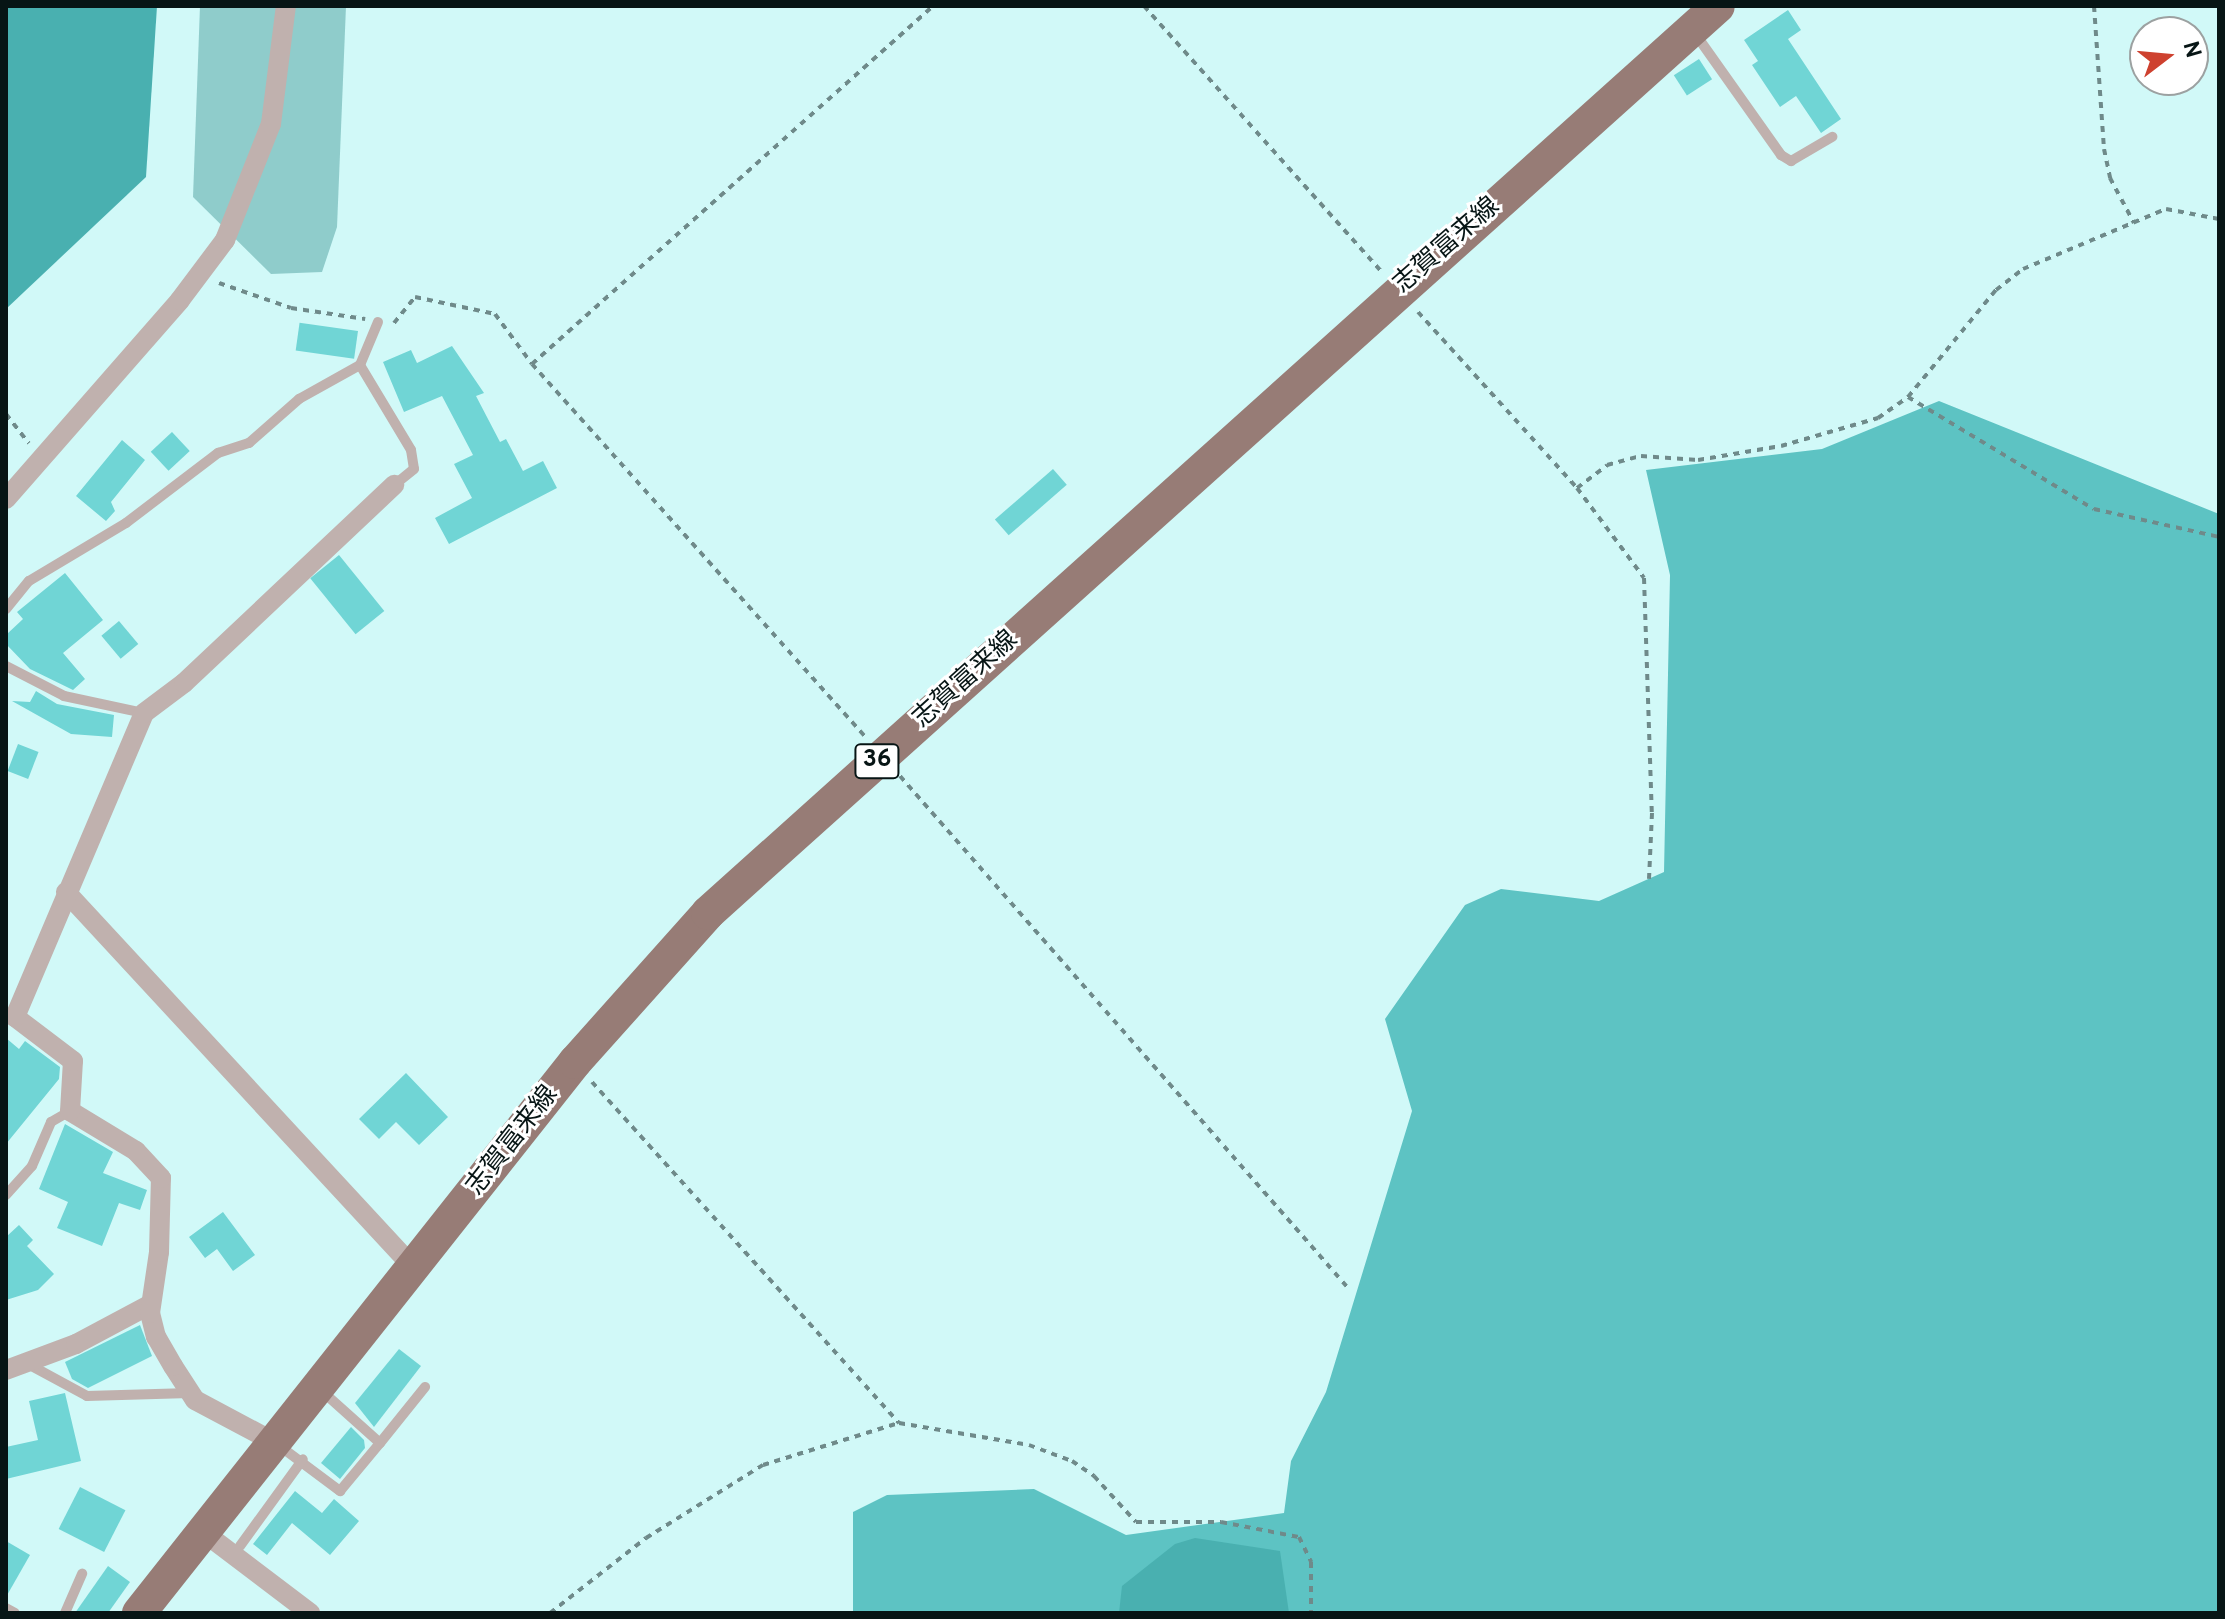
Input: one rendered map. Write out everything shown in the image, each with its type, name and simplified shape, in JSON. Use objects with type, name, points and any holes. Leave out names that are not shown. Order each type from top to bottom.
[{"type":"main road","name":"志賀富来線","points":[[139,1613],[272,1441],[575,1062],[708,913],[1397,289],[1718,6]]},
{"type":"street","points":[[6,499],[199,276],[225,240],[260,159],[271,124],[286,6]]},
{"type":"street","points":[[272,1441],[190,1393],[156,1337],[151,1304],[159,1252],[161,1178],[136,1151],[70,1111],[73,1061],[15,1017],[144,713],[184,683],[394,485]]},
{"type":"street","points":[[66,892],[413,1267]]},
{"type":"street","points":[[6,1370],[28,1364],[151,1304]]},
{"type":"street","points":[[202,1531],[310,1613]]},
{"type":"lane","points":[[1692,29],[1781,155],[1791,161],[1832,137]]},
{"type":"lane","points":[[6,609],[29,581],[126,523],[218,453],[249,443],[299,399],[360,365],[378,322]]},
{"type":"lane","points":[[360,365],[411,450],[414,469],[394,485]]},
{"type":"lane","points":[[6,666],[64,696],[144,713]]},
{"type":"lane","points":[[6,1195],[32,1166],[51,1122],[70,1111]]},
{"type":"lane","points":[[28,1364],[87,1396],[190,1393]]},
{"type":"lane","points":[[317,1386],[380,1443]]},
{"type":"lane","points":[[272,1441],[303,1459],[340,1491],[425,1387]]},
{"type":"lane","points":[[240,1546],[287,1487],[303,1459]]},
{"type":"lane","points":[[65,1613],[82,1574]]},
{"type":"lane","points":[[6,1608],[15,1613]]},
{"type":"path","points":[[532,364],[933,6]]},
{"type":"path","points":[[1144,6],[1577,488],[1644,578],[1652,813],[1649,879]]},
{"type":"path","points":[[2094,6],[2104,149],[2110,178],[2134,223]]},
{"type":"path","points":[[1577,488],[1607,465],[1641,456],[1698,460],[1781,446],[1878,418],[1908,397],[1996,290],[2023,269],[2166,209],[2219,219]]},
{"type":"path","points":[[199,276],[291,308],[378,322],[398,323],[415,297],[495,314],[532,364],[883,756],[1349,1289]]},
{"type":"path","points":[[1908,397],[2084,505],[2219,537]]},
{"type":"path","points":[[6,414],[19,426],[37,463]]},
{"type":"path","points":[[575,1062],[899,1423]]},
{"type":"path","points":[[550,1613],[646,1538],[763,1465],[899,1423],[1029,1445],[1072,1461],[1094,1476],[1136,1522],[1221,1522],[1299,1537],[1311,1562],[1311,1613]]},
{"type":"shaded area","points":[[6,6],[157,6],[146,177],[6,309]]},
{"type":"shaded area","points":[[200,6],[346,6],[337,227],[322,272],[271,274],[193,197]]},
{"type":"shaded area","points":[[1939,401],[2219,514],[2219,1613],[853,1613],[853,1512],[887,1495],[1034,1489],[1126,1535],[1284,1513],[1291,1461],[1326,1392],[1412,1111],[1385,1019],[1465,905],[1501,889],[1599,901],[1664,872],[1670,575],[1646,470],[1822,449]]},
{"type":"shaded area","points":[[1195,1538],[1280,1551],[1289,1613],[1119,1613],[1122,1586],[1175,1544]]},
{"type":"building","points":[[1788,10],[1801,30],[1788,39],[1841,119],[1821,133],[1796,96],[1780,107],[1752,65],[1758,61],[1744,40]]},
{"type":"building","points":[[1699,59],[1712,79],[1687,95],[1674,75]]},
{"type":"building","points":[[300,323],[358,331],[354,359],[296,351]]},
{"type":"building","points":[[452,346],[484,393],[476,396],[500,442],[506,439],[523,471],[543,461],[557,488],[449,544],[435,518],[472,498],[454,464],[473,455],[442,396],[404,412],[383,362],[411,350],[417,363]]},
{"type":"building","points":[[172,432],[190,451],[169,471],[151,452]]},
{"type":"building","points":[[122,440],[145,460],[111,502],[115,511],[106,521],[76,496]]},
{"type":"building","points":[[1053,469],[1067,485],[1009,535],[995,520]]},
{"type":"building","points":[[339,555],[384,611],[356,634],[310,578]]},
{"type":"building","points":[[65,573],[103,620],[63,653],[85,679],[73,690],[30,669],[6,644],[6,635],[23,619],[17,612]]},
{"type":"building","points":[[119,621],[138,644],[121,659],[101,636]]},
{"type":"building","points":[[36,691],[57,704],[114,715],[112,737],[71,734],[12,701],[30,702]]},
{"type":"building","points":[[18,744],[39,752],[28,779],[8,771]]},
{"type":"building","points":[[6,1038],[19,1049],[25,1041],[60,1067],[59,1079],[6,1144]]},
{"type":"building","points":[[406,1073],[448,1117],[419,1145],[396,1122],[379,1139],[359,1119]]},
{"type":"building","points":[[65,1124],[113,1152],[103,1173],[147,1190],[140,1210],[119,1203],[102,1246],[57,1228],[68,1202],[39,1189]]},
{"type":"building","points":[[223,1212],[255,1255],[233,1271],[217,1249],[205,1258],[189,1237]]},
{"type":"building","points":[[19,1225],[33,1240],[27,1246],[54,1274],[38,1290],[6,1300],[6,1237]]},
{"type":"building","points":[[140,1325],[152,1356],[88,1388],[72,1379],[65,1362]]},
{"type":"building","points":[[399,1349],[421,1366],[374,1427],[355,1403]]},
{"type":"building","points":[[65,1393],[81,1461],[6,1479],[6,1447],[38,1440],[29,1401]]},
{"type":"building","points":[[351,1427],[364,1440],[365,1448],[340,1479],[321,1463]]},
{"type":"building","points":[[80,1487],[125,1510],[104,1552],[59,1529]]},
{"type":"building","points":[[295,1491],[322,1513],[334,1499],[359,1521],[330,1555],[292,1523],[267,1555],[253,1544]]},
{"type":"building","points":[[6,1541],[30,1555],[6,1597]]},
{"type":"building","points":[[108,1566],[130,1582],[108,1613],[75,1613]]}]
